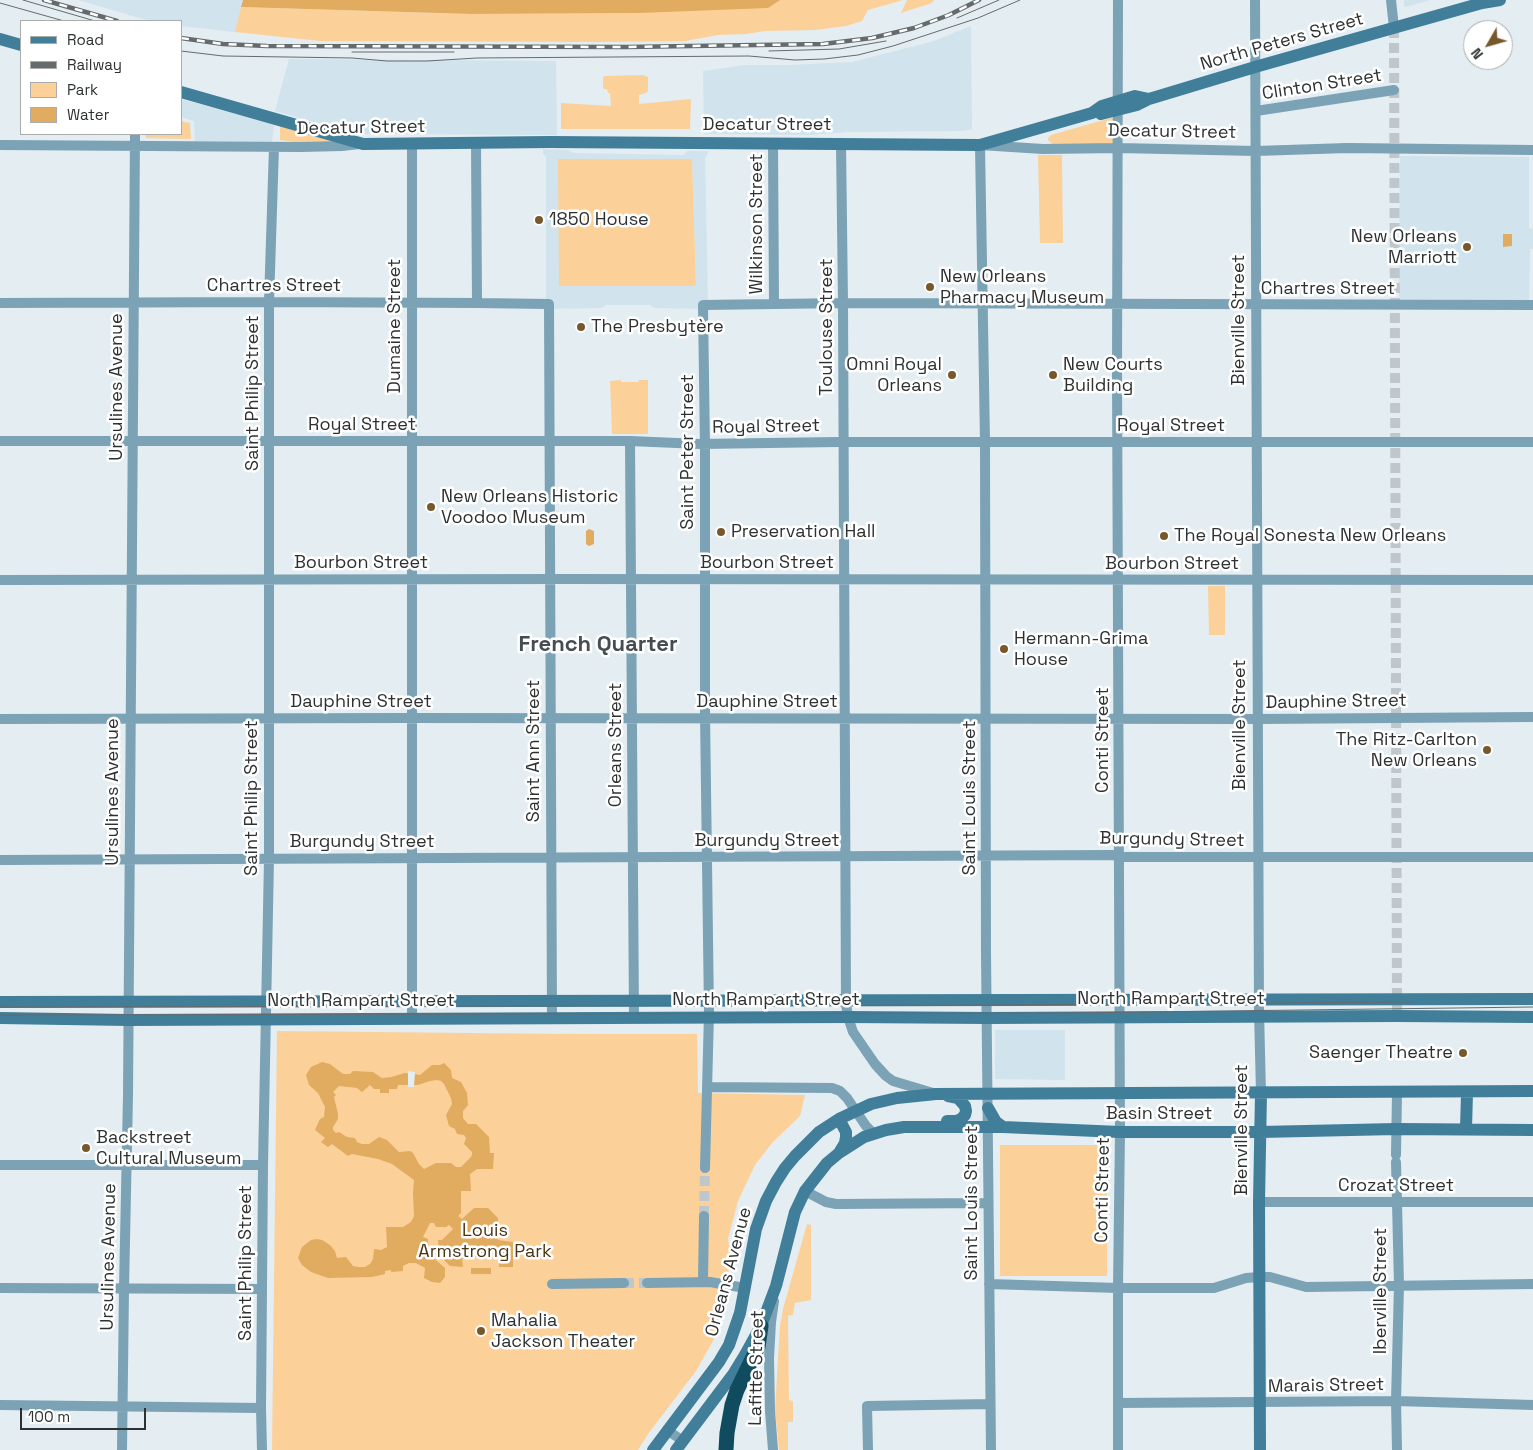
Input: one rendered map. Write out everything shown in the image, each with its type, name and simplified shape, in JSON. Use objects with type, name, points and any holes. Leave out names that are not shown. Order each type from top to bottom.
[{"type":"highway","points":[[726,1450],[732,1405],[737,1390],[758,1347],[761,1326]]},
{"type":"street","name":"Conti Street","points":[[1118,0],[1120,1000],[1118,1450]]},
{"type":"street","name":"Bienville Street","points":[[1255,0],[1258,857],[1261,1093],[1259,1202],[1260,1450]]},
{"type":"street","points":[[1392,0],[1394,28]]},
{"type":"street","name":"North Peters Street","points":[[980,145],[1092,113],[1102,106],[1119,106],[1135,96],[1149,99],[1485,2],[1500,0]]},
{"type":"street","points":[[0,38],[20,45]]},
{"type":"street","name":"Clinton Street","points":[[1256,111],[1394,90]]},
{"type":"street","points":[[182,92],[363,144]]},
{"type":"street","name":"Ursulines Avenue","points":[[122,1450],[127,1164],[135,135]]},
{"type":"street","name":"Decatur Street","points":[[0,145],[274,147],[550,142],[841,143],[980,145],[1043,149],[1119,148],[1256,151],[1347,148],[1533,150]]},
{"type":"street","name":"Wilkinson Street","points":[[773,143],[774,304]]},
{"type":"street","name":"Toulouse Street","points":[[841,143],[846,1000],[848,1017],[858,1040],[886,1076],[893,1081],[936,1094]]},
{"type":"street","name":"Dumaine Street","points":[[412,144],[412,1018]]},
{"type":"street","points":[[476,144],[477,302]]},
{"type":"street","name":"Saint Louis Street","points":[[980,145],[985,442],[987,1127],[991,1450]]},
{"type":"street","name":"Saint Philip Street","points":[[262,1450],[263,1165],[269,718],[269,302],[274,147]]},
{"type":"street","name":"Chartres Street","points":[[0,303],[477,302],[549,304]]},
{"type":"street","name":"Saint Ann Street","points":[[549,304],[552,1018]]},
{"type":"street","name":"Chartres Street","points":[[704,305],[1533,305]]},
{"type":"street","name":"Saint Peter Street","points":[[704,305],[705,718],[709,1000],[705,1168]]},
{"type":"street","name":"Royal Street","points":[[0,441],[630,441],[705,444],[844,442],[1533,442]]},
{"type":"street","name":"Orleans Street","points":[[630,441],[634,1018]]},
{"type":"street","name":"Bourbon Street","points":[[0,580],[1533,580]]},
{"type":"street","name":"Dauphine Street","points":[[0,720],[1533,717]]},
{"type":"street","name":"Burgundy Street","points":[[0,860],[1112,855],[1119,857],[1533,858]]},
{"type":"street","name":"North Rampart Street","points":[[0,1002],[1533,999]]},
{"type":"street","name":"North Rampart Street","points":[[0,1018],[128,1020],[709,1017],[1533,1017]]},
{"type":"street","points":[[707,1087],[832,1088],[840,1091],[874,1134]]},
{"type":"street","name":"Basin Street","points":[[936,1094],[1467,1093],[1533,1091]]},
{"type":"street","name":"Iberville Street","points":[[1396,1450],[1399,1285],[1396,1159],[1397,1093]]},
{"type":"street","points":[[1466,1130],[1467,1093]]},
{"type":"street","points":[[667,1430],[679,1445],[745,1356],[761,1326],[776,1286],[795,1212],[805,1191],[819,1170],[839,1153],[864,1137],[900,1128],[909,1123],[928,1120],[956,1121],[965,1115],[965,1106],[958,1098],[936,1094]]},
{"type":"street","name":"Orleans Avenue","points":[[653,1450],[719,1362],[729,1345],[740,1313],[756,1229],[766,1200],[785,1168],[805,1144],[819,1132],[855,1111],[887,1100],[936,1094]]},
{"type":"street","points":[[988,1108],[996,1122],[1003,1127]]},
{"type":"street","points":[[839,1119],[846,1132],[846,1137],[839,1153]]},
{"type":"street","name":"Basin Street","points":[[900,1128],[1003,1127],[1120,1132],[1260,1132],[1396,1129],[1533,1130]]},
{"type":"street","points":[[0,1165],[263,1165]]},
{"type":"street","points":[[805,1191],[826,1202],[836,1204],[988,1203]]},
{"type":"street","name":"Crozat Street","points":[[1259,1202],[1533,1202]]},
{"type":"street","points":[[703,1282],[704,1216]]},
{"type":"street","points":[[989,1284],[1118,1288],[1214,1288],[1246,1278],[1259,1277],[1270,1277],[1306,1287],[1533,1284]]},
{"type":"street","points":[[647,1283],[703,1282],[745,1288]]},
{"type":"street","points":[[552,1284],[624,1283]]},
{"type":"street","name":"Lafitte Street","points":[[773,1450],[769,1358],[776,1286]]},
{"type":"street","points":[[0,1288],[262,1288]]},
{"type":"street","name":"Marais Street","points":[[1118,1402],[1396,1401],[1533,1405]]},
{"type":"street","points":[[868,1450],[867,1406],[990,1404]]},
{"type":"street","points":[[0,1405],[261,1408]]},
{"type":"shaded area","points":[[78,0],[243,0],[235,32],[182,26],[182,20],[143,19]]},
{"type":"shaded area","points":[[1404,0],[1430,0],[1406,7],[1404,6]]},
{"type":"shaded area","points":[[971,26],[972,129],[963,131],[849,132],[810,135],[704,134],[703,71],[745,65],[852,62],[934,41]]},
{"type":"shaded area","points":[[289,59],[556,61],[557,135],[357,134],[275,111]]},
{"type":"shaded area","points":[[182,99],[274,124],[272,142],[195,141],[194,121],[182,117]]},
{"type":"shaded area","points":[[543,149],[568,150],[574,153],[683,155],[687,151],[708,151],[705,158],[708,305],[703,309],[654,308],[650,305],[606,305],[602,308],[549,309],[546,304],[546,156],[543,154]],"holes":[[[692,159],[696,286],[559,286]]]},
{"type":"shaded area","name":"New Orleans Marriott","points":[[1400,156],[1529,157],[1529,228],[1533,229],[1533,249],[1530,249],[1529,300],[1399,299]]},
{"type":"shaded area","points":[[995,1030],[1065,1030],[1065,1080],[995,1079]]},
{"type":"green space","points":[[780,0],[903,0],[868,10],[862,21],[846,26],[816,30],[765,31],[718,35],[685,41],[320,41],[235,32],[241,7],[471,14],[639,13]]},
{"type":"green space","points":[[907,0],[934,0],[932,3],[901,13]]},
{"type":"green space","points":[[643,75],[648,77],[648,91],[639,95],[639,104],[691,99],[690,129],[561,129],[561,103],[611,106],[610,93],[603,87],[603,77]]},
{"type":"green space","points":[[1113,119],[1114,143],[1052,144],[1048,140],[1051,135]]},
{"type":"green space","points":[[182,121],[190,123],[191,139],[146,138],[145,135],[182,135]]},
{"type":"green space","points":[[280,126],[338,143],[301,143],[280,140]]},
{"type":"green space","points":[[1038,155],[1062,155],[1063,243],[1040,243]]},
{"type":"green space","points":[[558,159],[692,159],[696,286],[559,286]]},
{"type":"green space","points":[[621,380],[621,382],[638,382],[639,380],[648,380],[648,434],[612,434],[610,381]]},
{"type":"green space","points":[[1208,586],[1225,586],[1225,635],[1209,635]]},
{"type":"green space","name":"Louis Armstrong Park","points":[[277,1031],[697,1034],[698,1093],[805,1095],[800,1116],[772,1143],[755,1165],[738,1201],[728,1239],[731,1257],[719,1324],[713,1341],[696,1371],[638,1450],[272,1450]]},
{"type":"green space","points":[[1000,1145],[1107,1145],[1107,1276],[1000,1276]]},
{"type":"green space","points":[[807,1224],[811,1225],[811,1300],[795,1303],[793,1315],[788,1316],[789,1400],[793,1401],[793,1422],[788,1422],[788,1450],[779,1450],[775,1409],[780,1326]]},
{"type":"water","points":[[243,0],[780,0],[768,8],[639,13],[471,14],[241,7]]},
{"type":"water","points":[[1503,234],[1512,234],[1512,246],[1503,247]]},
{"type":"water","points":[[589,529],[594,531],[594,544],[589,546],[586,544],[586,531]]},
{"type":"water","points":[[322,1062],[330,1064],[343,1074],[350,1074],[353,1071],[373,1072],[382,1078],[405,1073],[420,1075],[432,1065],[444,1063],[451,1070],[452,1078],[461,1082],[467,1093],[468,1105],[463,1111],[463,1118],[468,1124],[476,1124],[489,1137],[490,1153],[494,1153],[493,1169],[477,1169],[470,1174],[471,1191],[461,1191],[461,1213],[458,1216],[462,1219],[474,1208],[488,1208],[498,1218],[498,1240],[513,1242],[513,1267],[499,1267],[499,1259],[493,1259],[492,1257],[469,1257],[469,1259],[462,1259],[463,1267],[450,1266],[439,1255],[438,1240],[442,1240],[453,1229],[449,1225],[446,1227],[436,1227],[434,1223],[430,1223],[423,1237],[428,1239],[429,1254],[445,1268],[445,1277],[440,1283],[424,1278],[425,1268],[416,1263],[409,1263],[403,1266],[403,1271],[385,1271],[385,1274],[372,1277],[328,1278],[311,1272],[302,1265],[298,1258],[302,1247],[311,1240],[317,1239],[330,1245],[335,1251],[337,1258],[346,1257],[353,1266],[365,1267],[373,1259],[374,1249],[381,1250],[387,1247],[386,1227],[403,1227],[411,1222],[414,1216],[414,1180],[392,1164],[352,1154],[348,1156],[332,1144],[328,1147],[321,1142],[325,1138],[315,1130],[320,1119],[324,1117],[325,1107],[318,1093],[309,1085],[306,1075],[311,1067]],"holes":[[[430,1081],[441,1081],[451,1098],[452,1104],[446,1115],[449,1126],[455,1129],[457,1134],[464,1135],[466,1138],[464,1144],[472,1152],[470,1158],[461,1167],[456,1167],[451,1163],[436,1163],[424,1169],[413,1153],[410,1151],[399,1152],[387,1140],[379,1137],[369,1144],[362,1144],[357,1142],[355,1138],[347,1137],[333,1130],[338,1119],[334,1097],[336,1095],[333,1092],[339,1086],[357,1088],[362,1092],[370,1085],[374,1089],[380,1089],[380,1093],[389,1093],[389,1089],[397,1089],[398,1085],[418,1085]]]},
{"type":"water","points":[[471,1268],[491,1268],[491,1274],[471,1274]]},
{"type":"pier","points":[[408,1071],[415,1072],[414,1087],[408,1087]]},
{"type":"tunnel","points":[[1394,28],[1397,1016]]},
{"type":"tunnel","points":[[704,1216],[705,1168]]},
{"type":"tunnel","points":[[624,1283],[647,1283]]},
{"type":"tram line","points":[[23,0],[92,20]]},
{"type":"tram line","points":[[957,18],[999,0]]},
{"type":"tram line","points":[[182,51],[223,56],[352,58],[387,61],[477,58],[749,56],[795,60],[824,59],[858,55],[893,46],[978,18],[1020,0]]},
{"type":"tram line","points":[[0,3],[60,20]]},
{"type":"tram line","points":[[769,51],[839,49],[886,41]]},
{"type":"tram line","points":[[352,52],[454,52]]},
{"type":"tram line","points":[[0,1007],[1412,1002]]},
{"type":"tram line","points":[[0,1015],[1068,1013],[1533,1007]]},
{"type":"railway","points":[[44,0],[114,20]]},
{"type":"railway","points":[[182,38],[223,44],[267,46],[626,47],[823,44],[872,38],[914,28],[949,15],[979,0]]},
{"type":"place","name":"1850 House","points":[[539,220]]},
{"type":"place","name":"New Orleans Marriott","points":[[1467,247]]},
{"type":"place","name":"New Orleans Pharmacy Museum","points":[[930,287]]},
{"type":"place","name":"The Presbytère","points":[[581,327]]},
{"type":"place","name":"Omni Royal Orleans","points":[[952,375]]},
{"type":"place","name":"New Courts Building","points":[[1053,375]]},
{"type":"place","name":"New Orleans Historic Voodoo Museum","points":[[431,507]]},
{"type":"place","name":"Preservation Hall","points":[[721,532]]},
{"type":"place","name":"The Royal Sonesta New Orleans","points":[[1164,536]]},
{"type":"place","name":"Hermann-Grima House","points":[[1004,649]]},
{"type":"place","name":"The Ritz-Carlton New Orleans","points":[[1487,750]]},
{"type":"place","name":"Saenger Theatre","points":[[1463,1053]]},
{"type":"place","name":"Backstreet Cultural Museum","points":[[86,1148]]},
{"type":"place","name":"Mahalia Jackson Theater","points":[[481,1331]]},
{"type":"district","name":"French Quarter","points":[[598,645]]}]
